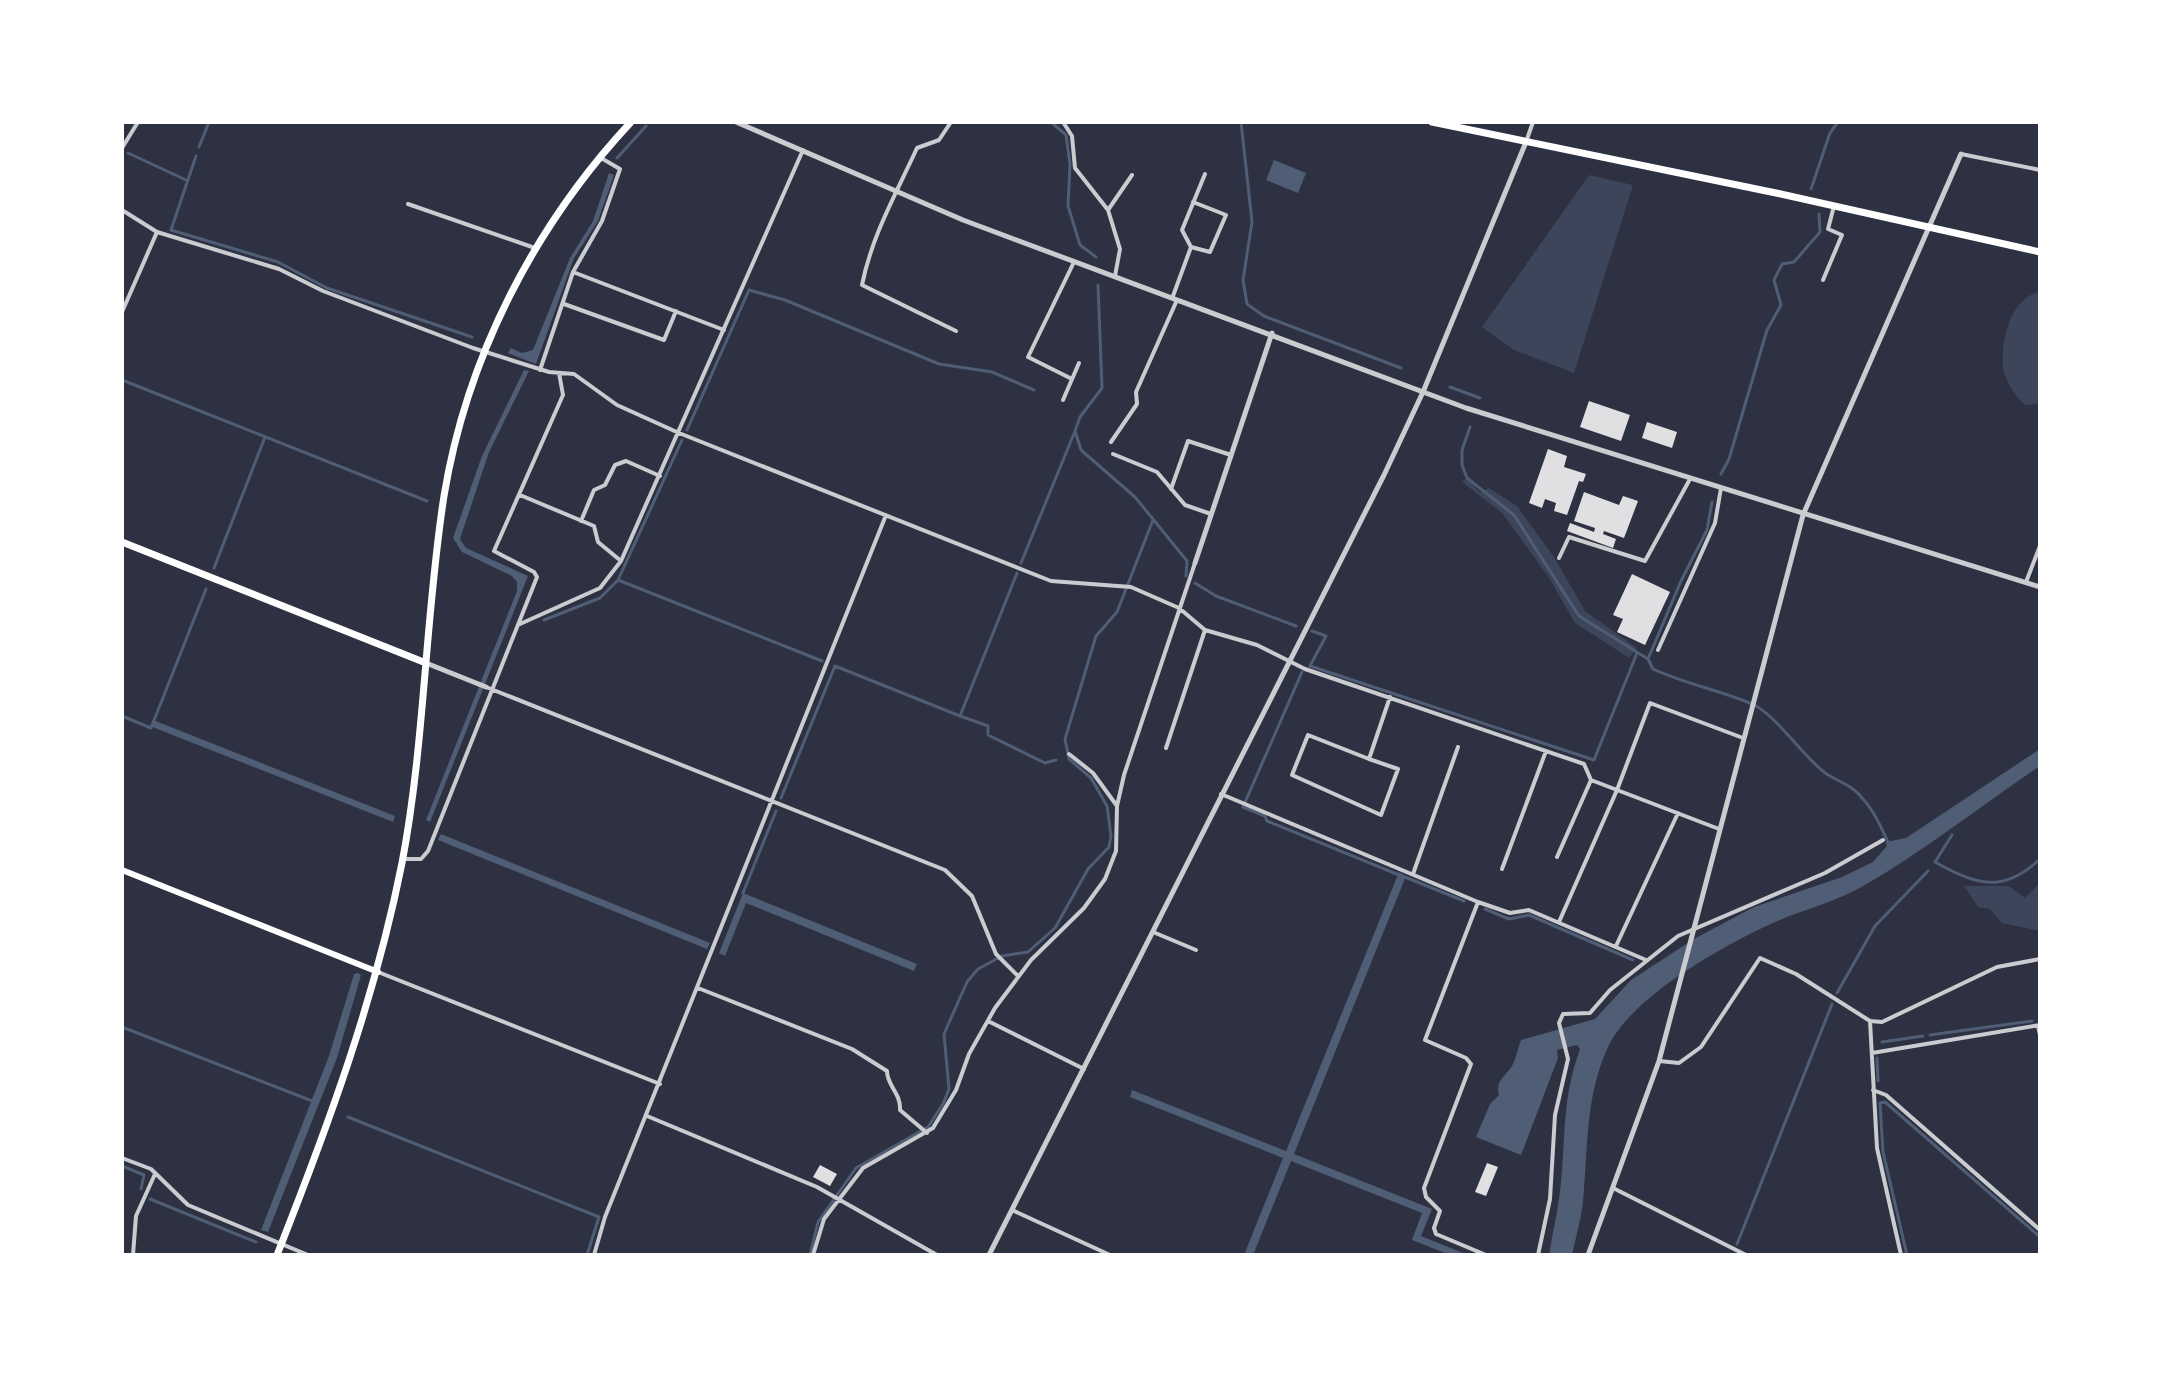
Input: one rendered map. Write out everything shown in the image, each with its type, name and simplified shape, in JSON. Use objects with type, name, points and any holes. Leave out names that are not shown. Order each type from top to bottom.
[{"type":"highway","points":[[277,1255],[354,1050],[378,972],[402,859],[444,496],[459,422],[486,349],[535,248],[599,156],[631,122]]},
{"type":"highway","points":[[1432,122],[2040,252]]},
{"type":"highway","points":[[122,542],[426,663]]},
{"type":"main road","points":[[122,870],[378,972]]},
{"type":"street","points":[[122,148],[138,122]]},
{"type":"street","points":[[736,122],[894,191],[1074,262],[1272,333],[1423,392],[1803,515],[2040,587]]},
{"type":"street","points":[[951,122],[939,140],[917,148],[894,191],[868,259],[862,285],[956,331]]},
{"type":"street","points":[[1063,122],[1072,136],[1075,168],[1108,210],[1120,249],[1115,276]]},
{"type":"street","points":[[989,1255],[1423,392],[1533,122]]},
{"type":"street","points":[[520,624],[600,588],[621,561],[803,150]]},
{"type":"street","points":[[1588,1255],[1659,1061],[1803,515],[1961,154],[2040,170]]},
{"type":"street","points":[[540,370],[573,272],[602,221],[620,169],[599,156]]},
{"type":"street","points":[[1111,442],[1137,404],[1136,392],[1175,297],[1191,247],[1182,230],[1205,174]]},
{"type":"street","points":[[1108,210],[1132,175]]},
{"type":"street","points":[[1191,247],[1210,252],[1226,215],[1193,202]]},
{"type":"street","points":[[408,204],[535,248]]},
{"type":"street","points":[[1823,280],[1842,235],[1828,229],[1834,206]]},
{"type":"street","points":[[122,210],[157,232],[279,269],[323,291],[473,348],[486,349],[540,370],[574,374],[617,405],[679,433],[1051,581],[1128,586],[1179,608],[1205,630],[1257,645],[1289,661],[1584,764],[1591,780],[1719,829]]},
{"type":"street","points":[[122,312],[157,232]]},
{"type":"street","points":[[1072,379],[1028,357],[1074,262]]},
{"type":"street","points":[[573,272],[724,330]]},
{"type":"street","points":[[563,304],[664,340],[676,311]]},
{"type":"street","points":[[813,1255],[821,1225],[838,1199],[863,1168],[925,1130],[950,1101],[988,1021],[1018,976],[1084,908],[1105,879],[1116,851],[1117,806],[1179,608],[1272,333]]},
{"type":"street","points":[[1063,400],[1079,363]]},
{"type":"street","points":[[402,859],[412,861],[425,856],[537,577],[534,572],[494,551],[563,395],[558,373]]},
{"type":"street","points":[[1171,489],[1188,441],[1231,455]]},
{"type":"street","points":[[1113,454],[1157,472],[1185,505],[1211,514]]},
{"type":"street","points":[[581,521],[594,490],[605,485],[615,465],[626,461],[660,476]]},
{"type":"street","points":[[1559,558],[1569,537],[1645,561],[1690,479]]},
{"type":"street","points":[[1658,650],[1715,523],[1721,488]]},
{"type":"street","points":[[520,495],[594,526],[598,542],[621,561]]},
{"type":"street","points":[[594,1255],[605,1217],[886,515]]},
{"type":"street","points":[[2026,582],[2040,546]]},
{"type":"street","points":[[1166,748],[1205,630]]},
{"type":"street","points":[[426,663],[945,870],[972,896],[996,954],[1018,976]]},
{"type":"street","points":[[1369,759],[1390,697]]},
{"type":"street","points":[[1559,922],[1617,790],[1650,703],[1743,738]]},
{"type":"street","points":[[1308,735],[1369,759],[1398,769],[1381,815],[1292,775],[1308,735]]},
{"type":"street","points":[[1413,874],[1458,747]]},
{"type":"street","points":[[1502,869],[1546,751]]},
{"type":"street","points":[[1069,754],[1093,773],[1117,806]]},
{"type":"street","points":[[1557,857],[1591,780]]},
{"type":"street","points":[[1221,794],[1478,902],[1510,913],[1529,910],[1646,960]]},
{"type":"street","points":[[1616,946],[1678,813]]},
{"type":"street","points":[[1538,1255],[1550,1199],[1555,1115],[1568,1059],[1560,1029],[1563,1014],[1590,1013],[1610,990],[1646,960],[1693,929],[1825,873],[1883,840]]},
{"type":"street","points":[[1478,902],[1425,1040],[1466,1058],[1471,1064],[1424,1188],[1426,1197],[1440,1211],[1434,1228],[1436,1234],[1486,1255]]},
{"type":"street","points":[[1153,932],[1196,950]]},
{"type":"street","points":[[1659,1061],[1679,1063],[1701,1047],[1760,958],[1796,974],[1870,1021],[1882,1022],[1997,967],[2040,959]]},
{"type":"street","points":[[378,972],[660,1084]]},
{"type":"street","points":[[698,988],[852,1049],[887,1071],[887,1081],[901,1099],[900,1110],[925,1130]]},
{"type":"street","points":[[988,1021],[1084,1069]]},
{"type":"street","points":[[1870,1021],[1877,1148],[1901,1255]]},
{"type":"street","points":[[1872,1053],[2039,1026],[2040,1035]]},
{"type":"street","points":[[1873,1090],[1886,1095],[2040,1230]]},
{"type":"street","points":[[647,1116],[832,1195],[937,1255]]},
{"type":"street","points":[[122,1158],[155,1173],[188,1205],[308,1255]]},
{"type":"street","points":[[133,1255],[136,1216],[155,1173]]},
{"type":"street","points":[[1613,1188],[1746,1255]]},
{"type":"street","points":[[1012,1210],[1110,1255]]},
{"type":"shaded area","points":[[1274,160],[1306,173],[1298,193],[1266,180]]},
{"type":"shaded area","points":[[609,173],[614,175],[598,221],[574,258],[536,364],[508,353],[511,348],[522,353],[533,350],[570,258],[593,221]]},
{"type":"shaded area","points":[[1589,175],[1633,185],[1574,373],[1514,350],[1482,327]]},
{"type":"shaded area","points":[[2040,291],[2040,404],[2025,405],[2005,376],[2004,343],[2015,311],[2030,295]]},
{"type":"shaded area","points":[[524,370],[529,371],[489,452],[460,539],[466,548],[528,576],[430,822],[426,820],[517,591],[517,582],[512,576],[462,552],[453,538],[482,456]]},
{"type":"shaded area","points":[[1466,478],[1480,492],[1489,488],[1517,506],[1554,557],[1585,611],[1637,648],[1629,658],[1575,623],[1548,576],[1502,513],[1462,482]]},
{"type":"shaded area","points":[[153,720],[395,816],[393,822],[150,726]]},
{"type":"shaded area","points":[[2040,749],[2040,766],[1909,858],[1854,891],[1775,922],[1731,944],[1681,974],[1637,1009],[1608,1047],[1595,1085],[1583,1202],[1572,1255],[1549,1255],[1560,1191],[1567,1100],[1580,1049],[1577,1045],[1557,1050],[1558,1058],[1521,1155],[1476,1137],[1490,1104],[1499,1095],[1500,1082],[1512,1066],[1521,1040],[1595,1019],[1631,980],[1694,939],[1754,907],[1842,877],[1873,862],[1887,846],[1886,842],[1906,838]]},
{"type":"shaded area","points":[[441,834],[710,943],[707,949],[438,840]]},
{"type":"shaded area","points":[[1399,872],[1406,876],[1294,1154],[1432,1209],[1421,1236],[1468,1255],[1450,1255],[1412,1240],[1422,1213],[1291,1161],[1253,1255],[1244,1255],[1283,1158],[1130,1097],[1132,1090],[1286,1151]]},
{"type":"shaded area","points":[[2040,883],[2040,931],[2002,923],[1990,909],[1978,907],[1964,886],[2009,886],[2025,898]]},
{"type":"shaded area","points":[[743,893],[917,964],[914,971],[746,903],[725,956],[719,953]]},
{"type":"shaded area","points":[[354,974],[361,975],[337,1058],[268,1232],[261,1230],[329,1056]]},
{"type":"building","points":[[1589,401],[1630,415],[1621,441],[1580,427]]},
{"type":"building","points":[[1647,422],[1677,432],[1672,448],[1642,438]]},
{"type":"building","points":[[1548,449],[1567,456],[1564,467],[1586,474],[1583,482],[1579,481],[1567,515],[1554,511],[1556,503],[1545,499],[1542,508],[1529,503]]},
{"type":"building","points":[[1584,492],[1619,505],[1623,496],[1638,501],[1624,538],[1604,531],[1603,534],[1616,539],[1613,548],[1567,531],[1570,523],[1594,532],[1595,528],[1574,521]]},
{"type":"building","points":[[1632,574],[1670,592],[1645,645],[1617,632],[1623,619],[1613,615]]},
{"type":"building","points":[[1487,1163],[1498,1167],[1486,1196],[1475,1192]]},
{"type":"building","points":[[820,1165],[837,1174],[830,1186],[813,1177]]},
{"type":"waterway","points":[[199,147],[209,122]]},
{"type":"waterway","points":[[1051,122],[1066,135],[1070,164],[1068,206],[1080,245],[1096,257]]},
{"type":"waterway","points":[[1241,122],[1252,222],[1243,280],[1247,304],[1264,316],[1401,368]]},
{"type":"waterway","points":[[1811,189],[1830,133],[1838,122]]},
{"type":"waterway","points":[[617,158],[646,126]]},
{"type":"waterway","points":[[128,153],[186,180]]},
{"type":"waterway","points":[[196,156],[171,230],[278,262],[327,288],[472,337]]},
{"type":"waterway","points":[[1721,474],[1729,459],[1767,330],[1781,305],[1774,280],[1782,264],[1794,262],[1820,232],[1819,214]]},
{"type":"waterway","points":[[1098,285],[1102,388],[1080,417],[1075,431],[1081,450],[1135,497],[1187,561],[1186,576]]},
{"type":"waterway","points":[[687,430],[749,290],[785,300],[939,364],[992,372],[1034,390]]},
{"type":"waterway","points":[[122,380],[427,501]]},
{"type":"waterway","points":[[1450,387],[1480,398]]},
{"type":"waterway","points":[[1470,427],[1462,450],[1462,465],[1467,478],[1514,515],[1579,616],[1648,659],[1653,669],[1761,709],[1819,768],[1859,795],[1874,814],[1888,842]]},
{"type":"waterway","points":[[1021,563],[1075,431]]},
{"type":"waterway","points":[[214,568],[265,437]]},
{"type":"waterway","points":[[544,620],[600,598],[618,580],[682,440]]},
{"type":"waterway","points":[[1648,659],[1681,581],[1707,530],[1712,502]]},
{"type":"waterway","points":[[810,1255],[818,1222],[856,1168],[928,1127],[943,1104],[949,1089],[944,1034],[967,982],[978,969],[1002,956],[1028,952],[1055,928],[1088,869],[1109,847],[1111,836],[1107,806],[1091,778],[1069,759],[1065,739],[1096,636],[1117,612],[1153,520]]},
{"type":"waterway","points":[[781,798],[835,666],[960,716],[1017,573]]},
{"type":"waterway","points":[[618,580],[822,661]]},
{"type":"waterway","points":[[1195,583],[1216,596],[1296,626]]},
{"type":"waterway","points":[[122,716],[151,728],[206,589]]},
{"type":"waterway","points":[[1312,631],[1326,636],[1310,666],[1594,760],[1637,653]]},
{"type":"waterway","points":[[1302,672],[1243,807],[1265,816],[1267,821],[1399,875]]},
{"type":"waterway","points":[[960,716],[988,726],[988,735],[1045,763],[1056,760]]},
{"type":"waterway","points":[[743,893],[776,811]]},
{"type":"waterway","points":[[1952,835],[1935,862],[1976,880],[1989,882],[2014,877],[2040,859]]},
{"type":"waterway","points":[[1837,993],[1875,926],[1928,871]]},
{"type":"waterway","points":[[1405,877],[1464,901]]},
{"type":"waterway","points":[[1485,909],[1509,919],[1529,915],[1633,960]]},
{"type":"waterway","points":[[1737,1244],[1832,1004]]},
{"type":"waterway","points":[[1930,1035],[2032,1021]]},
{"type":"waterway","points":[[122,1027],[312,1101]]},
{"type":"waterway","points":[[1882,1042],[1923,1036]]},
{"type":"waterway","points":[[1877,1058],[1878,1081]]},
{"type":"waterway","points":[[1907,1255],[1883,1152],[1880,1103],[1885,1102],[2040,1237]]},
{"type":"waterway","points":[[348,1117],[599,1217],[587,1255]]},
{"type":"waterway","points":[[122,1166],[144,1175],[141,1189]]},
{"type":"waterway","points":[[150,1199],[256,1242]]}]
